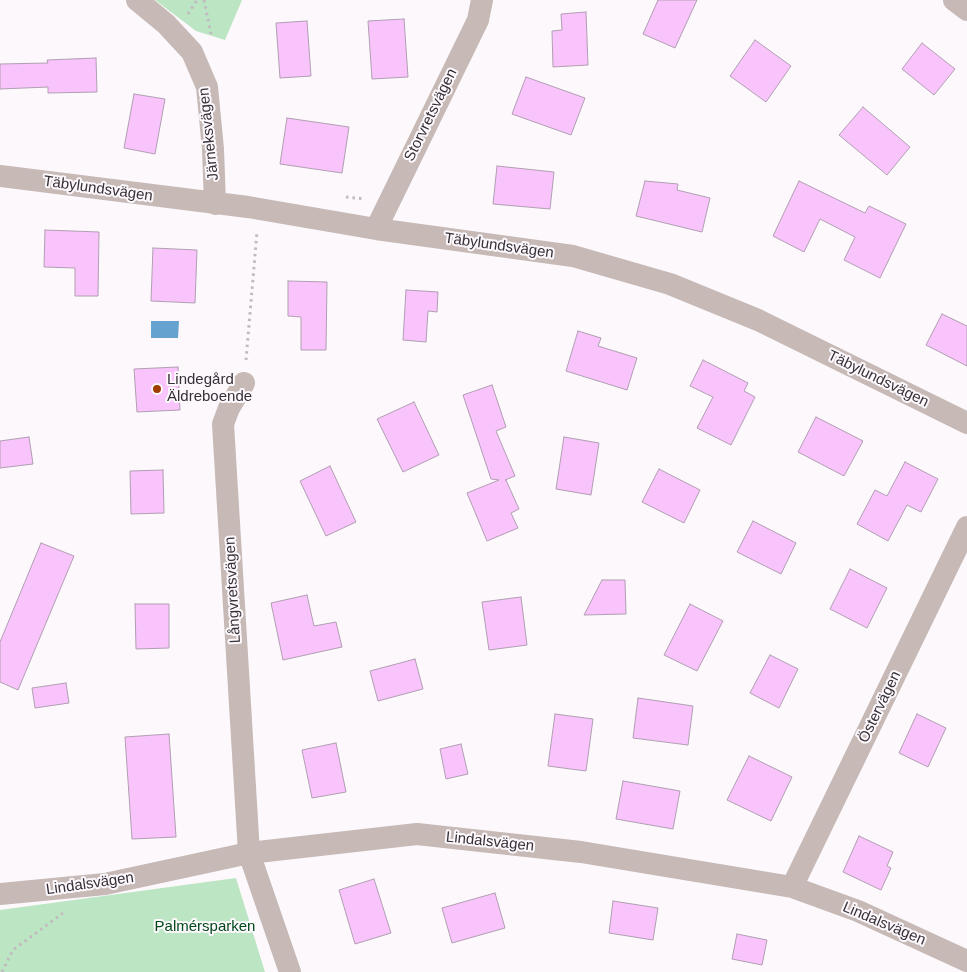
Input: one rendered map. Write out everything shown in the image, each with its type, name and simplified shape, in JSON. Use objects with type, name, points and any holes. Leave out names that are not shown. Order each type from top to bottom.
[{"type":"street","name":"Järneksvägen","points":[[137,0],[166,24],[192,52],[207,86],[213,149],[215,204]]},
{"type":"street","name":"Storvretsvägen","points":[[376,229],[478,20],[482,0]]},
{"type":"street","points":[[954,0],[967,10]]},
{"type":"street","name":"Täbylundsvägen","points":[[0,176],[248,207],[376,229],[573,256],[670,284],[758,320],[967,423]]},
{"type":"street","name":"Långvretsvägen","points":[[244,384],[229,408],[223,424],[249,853],[290,972]]},
{"type":"street","name":"Östervägen","points":[[792,887],[967,527]]},
{"type":"street","name":"Lindalsvägen","points":[[0,894],[105,884],[249,853],[417,834],[581,852],[792,887],[858,911],[967,961]]},
{"type":"path","points":[[244,384],[257,234],[248,207]]},
{"type":"path","points":[[247,233],[266,236]]},
{"type":"path","points":[[2,972],[13,950],[69,909]]},
{"type":"green space","points":[[155,0],[242,0],[225,40],[196,31]]},
{"type":"green space","name":"Palmérsparken","points":[[236,878],[265,972],[0,972],[0,910]]},
{"type":"water","points":[[151,321],[179,321],[178,338],[151,338]]},
{"type":"building","points":[[658,0],[697,0],[675,48],[643,34]]},
{"type":"building","points":[[586,12],[588,65],[553,67],[552,31],[562,30],[561,14]]},
{"type":"building","points":[[404,19],[408,77],[372,79],[368,21]]},
{"type":"building","points":[[307,21],[311,76],[280,78],[276,23]]},
{"type":"building","points":[[755,40],[791,66],[766,102],[730,76]]},
{"type":"building","points":[[922,43],[955,69],[934,95],[902,69]]},
{"type":"building","points":[[96,58],[97,92],[48,93],[48,87],[0,89],[0,64],[48,63],[47,60]]},
{"type":"building","points":[[526,77],[585,98],[571,135],[512,114]]},
{"type":"building","points":[[134,94],[165,99],[155,154],[124,148]]},
{"type":"building","points":[[863,107],[910,147],[887,175],[839,135]]},
{"type":"building","points":[[287,118],[349,127],[342,173],[280,164]]},
{"type":"building","points":[[497,166],[554,172],[550,209],[493,204]]},
{"type":"building","points":[[645,181],[678,184],[677,190],[710,198],[702,232],[636,216]]},
{"type":"building","points":[[799,181],[865,213],[869,206],[906,224],[880,278],[844,260],[855,237],[820,219],[804,252],[773,236]]},
{"type":"building","points":[[45,230],[99,232],[98,296],[75,296],[75,268],[44,267]]},
{"type":"building","points":[[153,248],[197,250],[195,303],[151,301]]},
{"type":"building","points":[[288,281],[327,282],[326,350],[301,350],[301,317],[288,316]]},
{"type":"building","points":[[406,290],[438,292],[437,312],[428,311],[426,342],[403,340]]},
{"type":"building","points":[[942,314],[967,326],[967,366],[926,345]]},
{"type":"building","points":[[578,331],[601,338],[598,346],[637,358],[627,390],[566,371]]},
{"type":"building","points":[[703,360],[748,383],[744,391],[755,397],[731,445],[697,428],[713,397],[690,386]]},
{"type":"building","name":"Lindegård Äldreboende","points":[[178,367],[180,410],[137,412],[134,369]]},
{"type":"building","points":[[492,385],[506,427],[496,431],[515,476],[505,480],[519,509],[511,513],[518,528],[487,541],[467,493],[499,480],[491,479],[463,395]]},
{"type":"building","points":[[414,402],[439,455],[403,472],[377,419]]},
{"type":"building","points":[[816,417],[863,441],[844,476],[798,452]]},
{"type":"building","points":[[29,437],[33,464],[0,468],[0,441]]},
{"type":"building","points":[[564,437],[599,443],[591,495],[556,489]]},
{"type":"building","points":[[905,462],[938,479],[921,512],[907,505],[888,541],[857,524],[875,490],[887,496]]},
{"type":"building","points":[[330,466],[356,522],[326,536],[300,481]]},
{"type":"building","points":[[659,469],[700,490],[684,523],[642,502]]},
{"type":"building","points":[[163,470],[164,513],[131,514],[130,471]]},
{"type":"building","points":[[753,521],[796,543],[781,574],[737,552]]},
{"type":"building","points":[[41,543],[74,556],[18,690],[0,682],[0,642]]},
{"type":"building","points":[[850,569],[887,588],[867,628],[830,609]]},
{"type":"building","points":[[602,580],[625,580],[626,614],[584,615]]},
{"type":"building","points":[[307,595],[314,626],[336,622],[342,647],[283,660],[271,603]]},
{"type":"building","points":[[521,597],[527,645],[489,650],[482,602]]},
{"type":"building","points":[[135,604],[169,604],[169,648],[136,649]]},
{"type":"building","points":[[690,604],[723,621],[697,671],[664,655]]},
{"type":"building","points":[[770,655],[798,669],[779,708],[750,693]]},
{"type":"building","points":[[415,659],[423,689],[378,701],[370,671]]},
{"type":"building","points":[[66,683],[69,703],[35,708],[32,688]]},
{"type":"building","points":[[638,698],[693,706],[688,745],[633,738]]},
{"type":"building","points":[[555,714],[593,719],[586,771],[548,766]]},
{"type":"building","points":[[917,714],[946,728],[928,767],[899,753]]},
{"type":"building","points":[[169,734],[176,837],[132,839],[125,737]]},
{"type":"building","points":[[336,743],[346,792],[312,798],[302,750]]},
{"type":"building","points":[[461,744],[468,774],[446,779],[440,749]]},
{"type":"building","points":[[749,756],[792,777],[771,821],[727,800]]},
{"type":"building","points":[[623,781],[680,791],[673,829],[616,819]]},
{"type":"building","points":[[859,836],[893,852],[887,866],[891,868],[881,890],[843,872]]},
{"type":"building","points":[[374,879],[391,933],[355,944],[339,890]]},
{"type":"building","points":[[495,893],[505,928],[452,943],[442,908]]},
{"type":"building","points":[[613,901],[658,908],[653,940],[609,933]]},
{"type":"building","points":[[737,934],[767,940],[762,965],[732,959]]},
{"type":"place","name":"Lindegård Äldreboende","points":[[157,389]]}]
